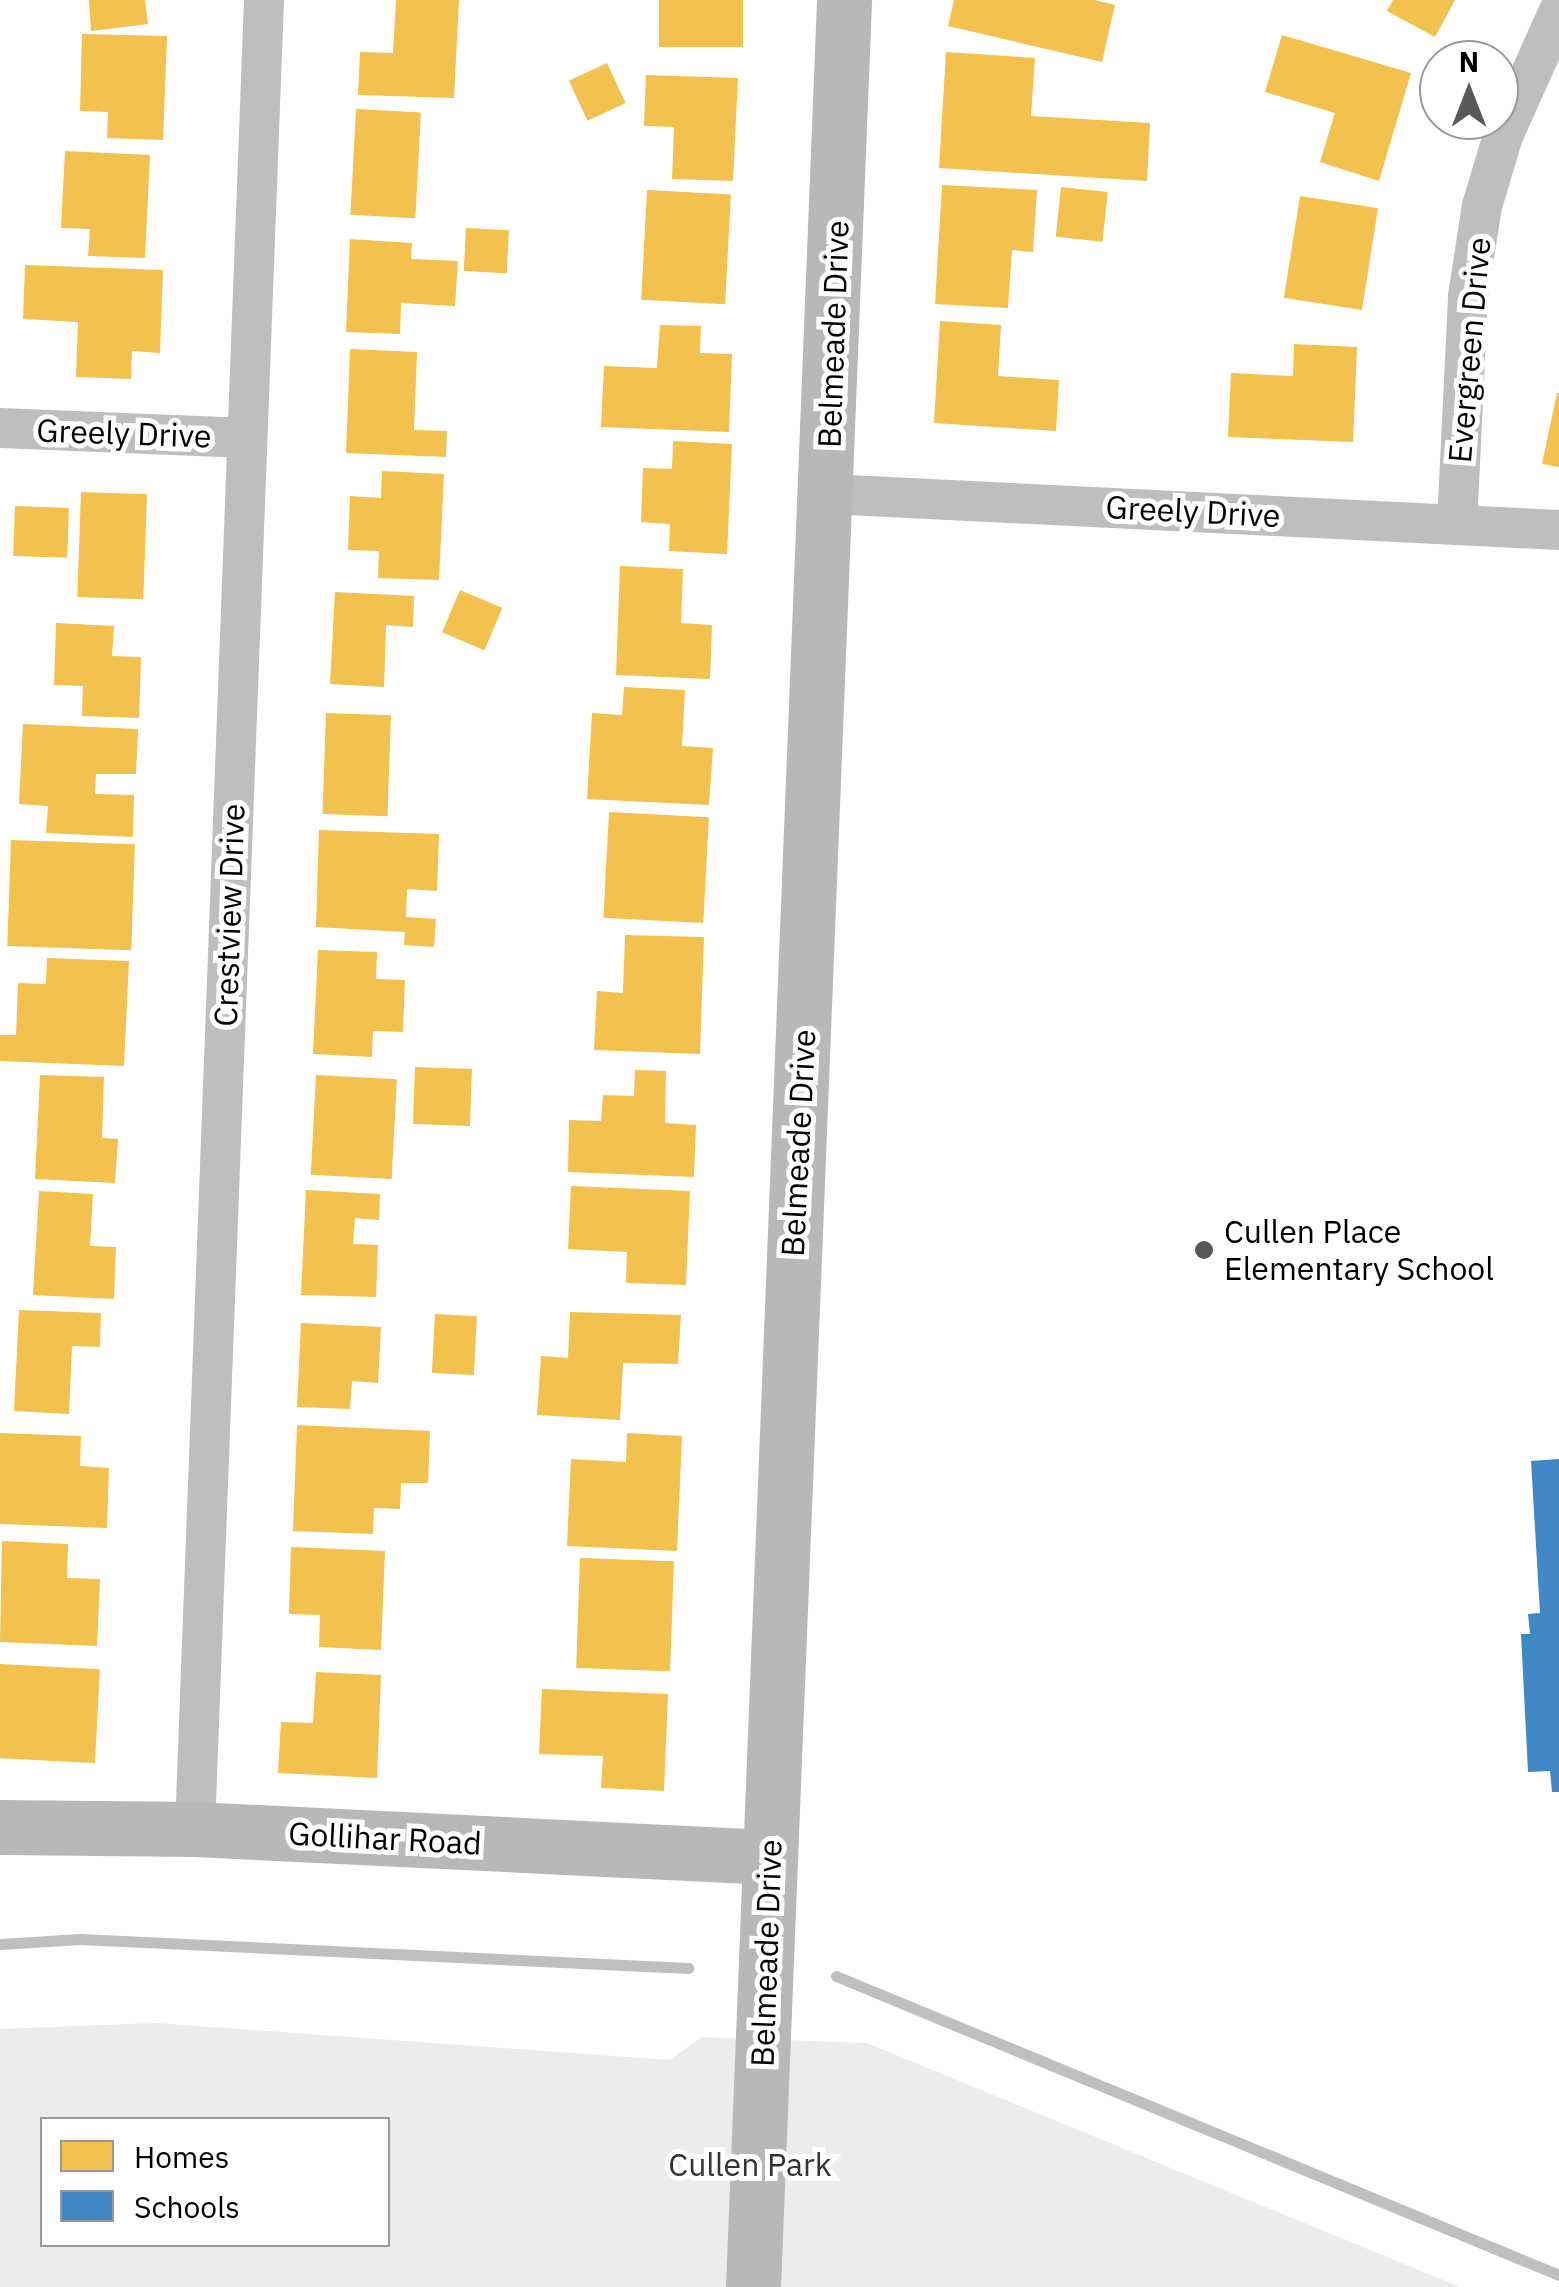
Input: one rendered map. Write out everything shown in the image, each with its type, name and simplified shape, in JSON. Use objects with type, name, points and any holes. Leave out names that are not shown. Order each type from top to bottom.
[{"type":"street","name":"Crestview Drive","points":[[195,1829],[264,0]]},
{"type":"street","name":"Belmeade Drive","points":[[753,2287],[828,494],[844,0]]},
{"type":"street","name":"Evergreen Drive","points":[[1456,524],[1468,296],[1482,206],[1503,136],[1559,11]]},
{"type":"street","name":"Greely Drive","points":[[0,428],[247,438]]},
{"type":"street","name":"Greely Drive","points":[[828,494],[1559,530]]},
{"type":"street","name":"Gollihar Road","points":[[0,1827],[195,1829],[770,1857]]},
{"type":"green space","name":"Cullen Park","points":[[155,2023],[670,2060],[702,2037],[867,2043],[1460,2287],[0,2287],[0,2029]]},
{"type":"building: Homes","points":[[89,0],[145,0],[148,24],[91,31]]},
{"type":"building: Homes","points":[[396,0],[459,0],[454,98],[358,95],[360,52],[393,53]]},
{"type":"building: Homes","points":[[659,0],[743,0],[743,47],[659,47]]},
{"type":"building: Homes","points":[[954,0],[1095,0],[1115,5],[1102,62],[948,26]]},
{"type":"building: Homes","points":[[1393,0],[1455,0],[1435,37],[1387,11]]},
{"type":"building: Homes","points":[[82,34],[167,36],[163,140],[107,138],[108,112],[80,111]]},
{"type":"building: Homes","points":[[1282,35],[1411,73],[1379,181],[1320,162],[1335,113],[1265,92]]},
{"type":"building: Homes","points":[[946,52],[1035,58],[1031,116],[1150,123],[1147,181],[939,168]]},
{"type":"building: Homes","points":[[607,63],[626,103],[588,121],[569,81]]},
{"type":"building: Homes","points":[[646,75],[738,78],[733,181],[672,179],[674,127],[644,126]]},
{"type":"building: Homes","points":[[356,109],[421,112],[415,218],[350,215]]},
{"type":"building: Homes","points":[[65,151],[150,155],[145,258],[88,256],[90,229],[61,228]]},
{"type":"building: Homes","points":[[942,185],[1037,190],[1033,252],[1012,250],[1008,308],[935,304]]},
{"type":"building: Homes","points":[[1061,187],[1108,192],[1103,242],[1056,237]]},
{"type":"building: Homes","points":[[647,190],[731,194],[725,304],[641,300]]},
{"type":"building: Homes","points":[[1300,196],[1378,208],[1362,310],[1284,298]]},
{"type":"building: Homes","points":[[466,228],[509,230],[507,273],[464,271]]},
{"type":"building: Homes","points":[[350,239],[412,243],[411,259],[458,261],[455,306],[401,303],[400,334],[346,332]]},
{"type":"building: Homes","points":[[25,265],[163,270],[160,353],[132,351],[131,379],[76,377],[78,322],[23,319]]},
{"type":"building: Homes","points":[[940,321],[1001,325],[998,376],[1059,380],[1056,431],[934,423]]},
{"type":"building: Homes","points":[[660,325],[701,326],[700,353],[732,354],[729,432],[601,427],[604,366],[657,368]]},
{"type":"building: Homes","points":[[1294,344],[1357,347],[1353,442],[1228,437],[1231,373],[1293,376]]},
{"type":"building: Homes","points":[[350,349],[417,352],[414,430],[447,431],[446,457],[346,453]]},
{"type":"building: Homes","points":[[1559,393],[1559,467],[1542,464]]},
{"type":"building: Homes","points":[[673,441],[732,444],[727,554],[669,551],[670,524],[641,522],[643,468],[672,469]]},
{"type":"building: Homes","points":[[382,471],[444,474],[439,580],[378,578],[379,551],[348,550],[350,496],[381,498]]},
{"type":"building: Homes","points":[[81,492],[147,494],[143,599],[77,597]]},
{"type":"building: Homes","points":[[15,506],[69,508],[67,558],[13,556]]},
{"type":"building: Homes","points":[[620,566],[683,569],[681,623],[712,625],[710,679],[616,675]]},
{"type":"building: Homes","points":[[460,590],[502,608],[484,650],[442,632]]},
{"type":"building: Homes","points":[[335,592],[414,596],[413,627],[386,625],[384,687],[330,684]]},
{"type":"building: Homes","points":[[56,623],[114,626],[112,656],[141,657],[139,718],[82,716],[83,686],[54,685]]},
{"type":"building: Homes","points":[[624,687],[685,690],[682,746],[713,748],[709,805],[587,799],[592,713],[622,715]]},
{"type":"building: Homes","points":[[326,713],[391,715],[387,816],[322,814]]},
{"type":"building: Homes","points":[[23,724],[138,729],[136,774],[96,774],[95,794],[134,795],[133,837],[46,833],[48,806],[19,804]]},
{"type":"building: Homes","points":[[609,812],[709,817],[703,923],[603,918]]},
{"type":"building: Homes","points":[[319,830],[439,834],[437,891],[407,889],[406,917],[436,919],[434,947],[404,945],[405,932],[316,927]]},
{"type":"building: Homes","points":[[11,840],[135,844],[131,950],[7,946]]},
{"type":"building: Homes","points":[[625,935],[704,937],[700,1054],[594,1050],[597,991],[623,993]]},
{"type":"building: Homes","points":[[318,950],[377,952],[376,979],[405,980],[403,1032],[373,1031],[372,1057],[313,1054]]},
{"type":"building: Homes","points":[[47,958],[129,961],[124,1066],[0,1061],[0,1035],[16,1035],[18,983],[46,984]]},
{"type":"building: Homes","points":[[415,1067],[472,1069],[470,1126],[413,1124]]},
{"type":"building: Homes","points":[[635,1070],[666,1071],[665,1123],[696,1125],[694,1177],[568,1172],[569,1120],[601,1121],[603,1095],[634,1096]]},
{"type":"building: Homes","points":[[40,1075],[104,1077],[102,1138],[118,1139],[115,1183],[35,1179]]},
{"type":"building: Homes","points":[[316,1075],[397,1079],[392,1179],[311,1175]]},
{"type":"building: Homes","points":[[571,1186],[690,1191],[686,1285],[626,1283],[627,1252],[568,1249]]},
{"type":"building: Homes","points":[[306,1190],[380,1194],[379,1220],[355,1218],[353,1244],[378,1245],[376,1297],[301,1295]]},
{"type":"building: Homes","points":[[39,1191],[93,1194],[90,1246],[116,1247],[114,1299],[33,1295]]},
{"type":"building: Homes","points":[[19,1310],[101,1313],[100,1347],[72,1346],[69,1414],[14,1411]]},
{"type":"building: Homes","points":[[570,1312],[681,1315],[678,1364],[623,1363],[620,1420],[537,1415],[541,1356],[568,1358]]},
{"type":"building: Homes","points":[[435,1314],[477,1316],[474,1375],[432,1373]]},
{"type":"building: Homes","points":[[301,1323],[381,1327],[378,1383],[352,1381],[350,1409],[297,1407]]},
{"type":"building: Homes","points":[[297,1425],[430,1431],[428,1483],[401,1483],[400,1509],[374,1508],[373,1534],[293,1531]]},
{"type":"building: Homes","points":[[0,1433],[81,1436],[80,1466],[109,1468],[107,1528],[0,1524]]},
{"type":"building: Homes","points":[[627,1433],[682,1436],[677,1551],[567,1546],[571,1459],[626,1462]]},
{"type":"building: Homes","points":[[2,1541],[68,1544],[67,1578],[100,1579],[97,1646],[0,1642]]},
{"type":"building: Homes","points":[[291,1547],[385,1551],[381,1650],[319,1647],[320,1615],[289,1614]]},
{"type":"building: Homes","points":[[580,1558],[674,1561],[670,1671],[576,1668]]},
{"type":"building: Homes","points":[[0,1664],[100,1669],[95,1763],[0,1758]]},
{"type":"building: Homes","points":[[316,1672],[381,1675],[377,1778],[278,1773],[281,1722],[313,1723]]},
{"type":"building: Homes","points":[[542,1689],[668,1694],[664,1791],[601,1788],[603,1756],[539,1754]]},
{"type":"building: Schools","points":[[1559,1459],[1559,1792],[1552,1792],[1550,1771],[1528,1772],[1521,1634],[1530,1634],[1528,1614],[1540,1613],[1531,1461]]},
{"type":"waterway","points":[[0,1944],[80,1939],[688,1968]]},
{"type":"waterway","points":[[836,1976],[1559,2275]]},
{"type":"place","name":"Cullen Place Elementary School","points":[[1204,1250]]}]
